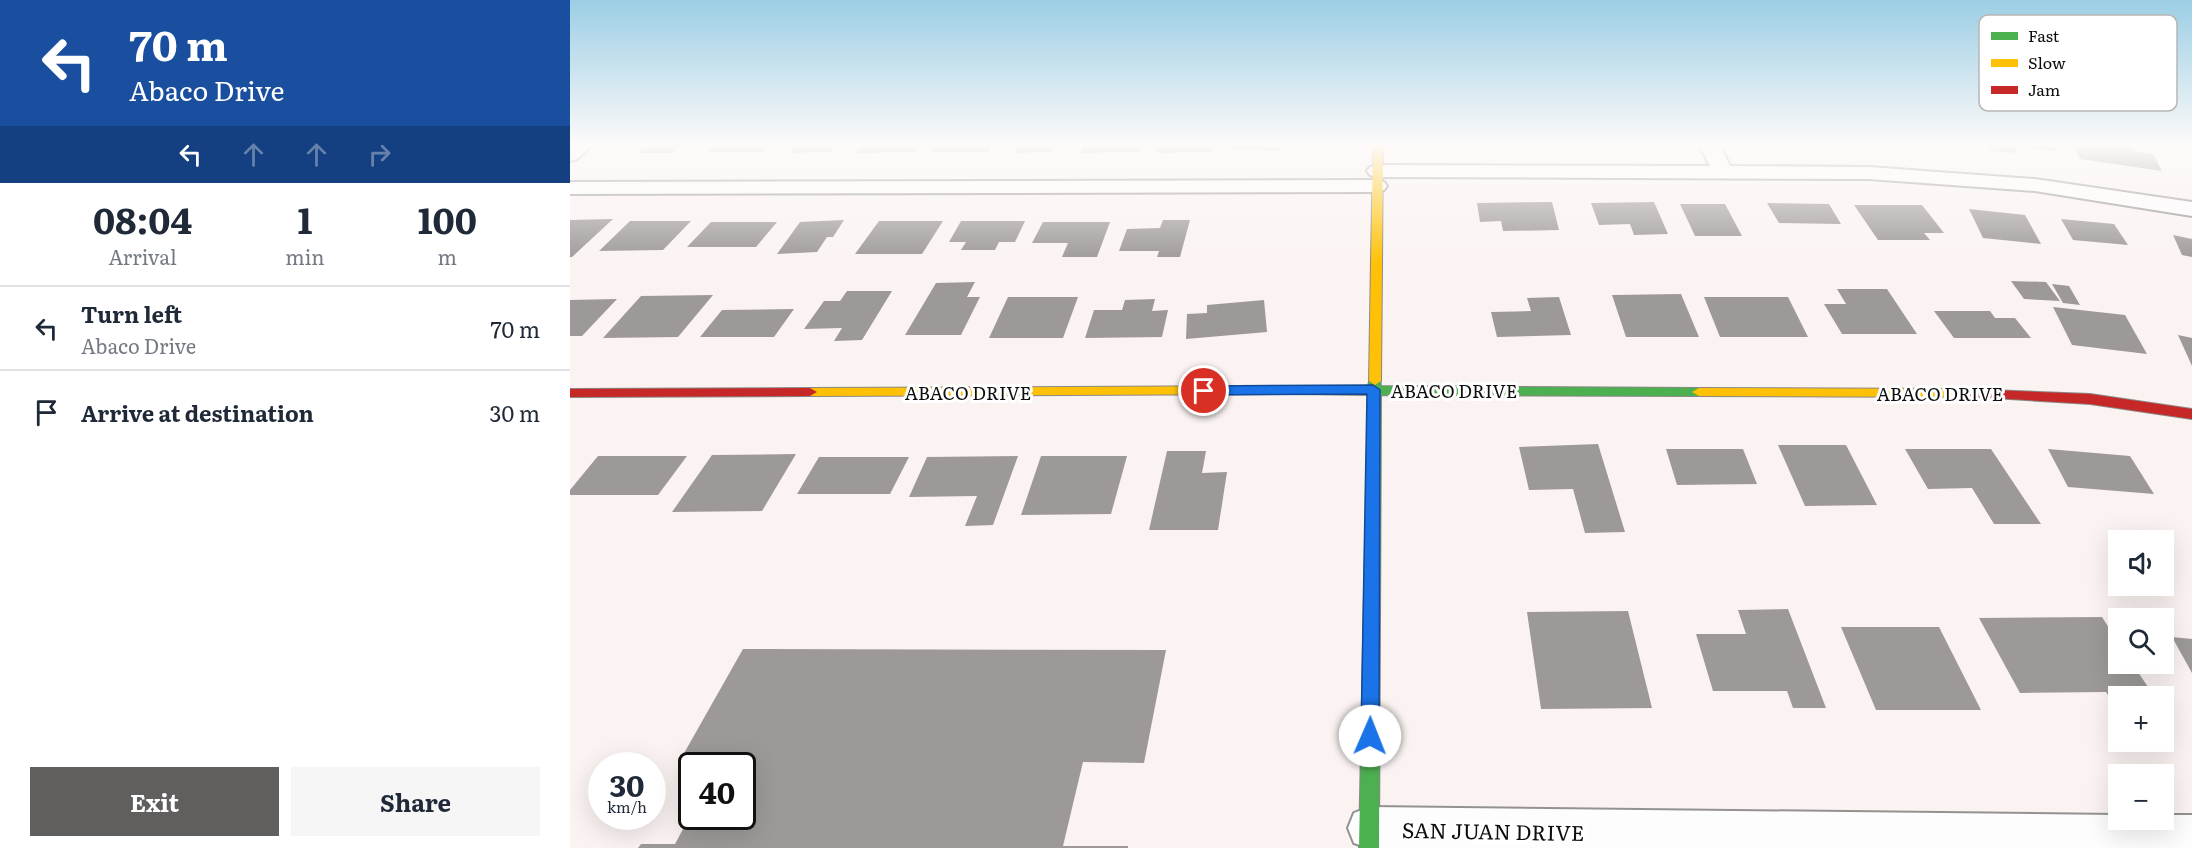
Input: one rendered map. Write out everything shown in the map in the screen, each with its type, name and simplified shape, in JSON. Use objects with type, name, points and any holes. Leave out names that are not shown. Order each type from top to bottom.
[{"type":"street","points":[[570,188],[967,184]]},
{"type":"street","points":[[1369,838],[1377,184]]},
{"type":"street","points":[[2020,184],[2192,209]]},
{"type":"street","name":"ABACO DRIVE","points":[[570,393],[1373,390],[2005,393],[2090,399],[2192,414]]},
{"type":"street","name":"SAN JUAN DRIVE","points":[[1369,838],[2192,836]]},
{"type":"building","points":[[1552,202],[1559,230],[1503,231],[1501,221],[1480,222],[1477,203]]},
{"type":"building","points":[[1654,202],[1668,234],[1634,235],[1630,224],[1599,225],[1591,203]]},
{"type":"building","points":[[1767,203],[1829,204],[1841,224],[1779,223]]},
{"type":"building","points":[[1680,204],[1725,204],[1742,236],[1695,236]]},
{"type":"building","points":[[1854,205],[1922,205],[1944,233],[1924,233],[1930,240],[1878,240]]},
{"type":"building","points":[[1969,209],[2025,215],[2041,244],[1983,238]]},
{"type":"building","points":[[613,219],[572,257],[570,257],[570,220]]},
{"type":"building","points":[[2061,219],[2114,224],[2128,245],[2073,240]]},
{"type":"building","points":[[844,220],[833,237],[827,237],[817,252],[777,254],[800,222]]},
{"type":"building","points":[[1163,220],[1190,220],[1180,257],[1157,257],[1159,251],[1119,251],[1127,229],[1160,228]]},
{"type":"building","points":[[630,221],[691,221],[663,250],[599,251]]},
{"type":"building","points":[[879,221],[943,221],[922,254],[855,254]]},
{"type":"building","points":[[961,221],[1025,221],[1015,242],[999,242],[995,250],[961,250],[966,242],[949,242]]},
{"type":"building","points":[[711,222],[777,222],[756,247],[687,247]]},
{"type":"building","points":[[1043,222],[1110,222],[1097,257],[1062,257],[1068,243],[1032,243]]},
{"type":"building","points":[[2173,235],[2192,239],[2192,257],[2182,255]]},
{"type":"building","points":[[2011,281],[2046,282],[2060,301],[2024,299]]},
{"type":"building","points":[[975,282],[967,297],[980,297],[961,335],[905,335],[936,283]]},
{"type":"building","points":[[2052,284],[2069,286],[2080,305],[2063,303]]},
{"type":"building","points":[[1837,289],[1887,289],[1917,334],[1842,334],[1824,304],[1846,304]]},
{"type":"building","points":[[847,291],[892,291],[862,340],[834,341],[842,328],[804,329],[824,301],[840,301]]},
{"type":"building","points":[[1681,294],[1699,337],[1626,337],[1612,295]]},
{"type":"building","points":[[713,295],[678,337],[603,338],[641,296]]},
{"type":"building","points":[[1008,297],[1078,297],[1063,338],[989,338]]},
{"type":"building","points":[[1559,297],[1571,335],[1497,337],[1491,312],[1531,311],[1527,298]]},
{"type":"building","points":[[1704,297],[1788,297],[1808,337],[1720,337]]},
{"type":"building","points":[[617,299],[582,336],[570,336],[570,300]]},
{"type":"building","points":[[1155,299],[1152,311],[1168,310],[1162,337],[1085,338],[1094,310],[1122,310],[1125,300]]},
{"type":"building","points":[[1264,300],[1267,332],[1186,339],[1187,314],[1207,313],[1207,305]]},
{"type":"building","points":[[2053,307],[2125,315],[2147,354],[2072,345]]},
{"type":"building","points":[[794,309],[774,337],[700,337],[722,310]]},
{"type":"building","points":[[1934,311],[1990,311],[1995,318],[2015,318],[2031,338],[1954,338]]},
{"type":"building","points":[[2178,335],[2192,338],[2192,366]]},
{"type":"building","points":[[1598,444],[1625,532],[1585,533],[1573,489],[1529,490],[1519,447]]},
{"type":"building","points":[[1778,445],[1846,445],[1877,505],[1805,506]]},
{"type":"building","points":[[1666,449],[1743,449],[1757,484],[1677,485]]},
{"type":"building","points":[[1905,449],[1991,449],[2041,524],[1994,524],[1972,488],[1928,489]]},
{"type":"building","points":[[2048,449],[2130,456],[2154,494],[2068,487]]},
{"type":"building","points":[[1167,451],[1206,451],[1202,473],[1227,472],[1218,530],[1149,530]]},
{"type":"building","points":[[796,454],[762,511],[672,512],[712,455]]},
{"type":"building","points":[[598,456],[687,456],[658,495],[570,495],[570,490]]},
{"type":"building","points":[[1018,456],[993,525],[965,526],[977,496],[909,497],[927,457]]},
{"type":"building","points":[[1041,456],[1127,456],[1111,514],[1021,515]]},
{"type":"building","points":[[819,457],[909,457],[890,494],[797,494]]},
{"type":"building","points":[[1788,609],[1826,708],[1793,708],[1787,691],[1713,691],[1696,634],[1746,634],[1738,610]]},
{"type":"building","points":[[1628,611],[1652,708],[1541,709],[1527,612]]},
{"type":"building","points":[[2102,617],[2108,626],[2108,674],[2139,674],[2147,686],[2108,686],[2108,695],[2106,692],[2020,693],[1979,618]]},
{"type":"building","points":[[1841,627],[1939,627],[1981,710],[1876,710]]},
{"type":"building","points":[[2174,637],[2192,639],[2192,673],[2174,641]]},
{"type":"building","points":[[743,649],[1166,650],[1144,763],[1083,762],[1063,846],[1128,846],[1128,848],[638,848],[641,844],[675,844],[682,830],[756,830],[756,752],[685,752]]},
{"type":"traffic: fast","points":[[1369,848],[1375,381]]},
{"type":"traffic: fast","points":[[1296,390],[1699,392]]},
{"type":"traffic: slow","points":[[1375,381],[1377,184]]},
{"type":"traffic: slow","points":[[810,392],[1296,390]]},
{"type":"traffic: slow","points":[[1699,392],[1965,393]]},
{"type":"traffic: jam","points":[[570,393],[810,392]]},
{"type":"traffic: jam","points":[[1965,393],[2090,399],[2192,414]]},
{"type":"route","points":[[1204,391],[1373,390],[1370,736]]}]
